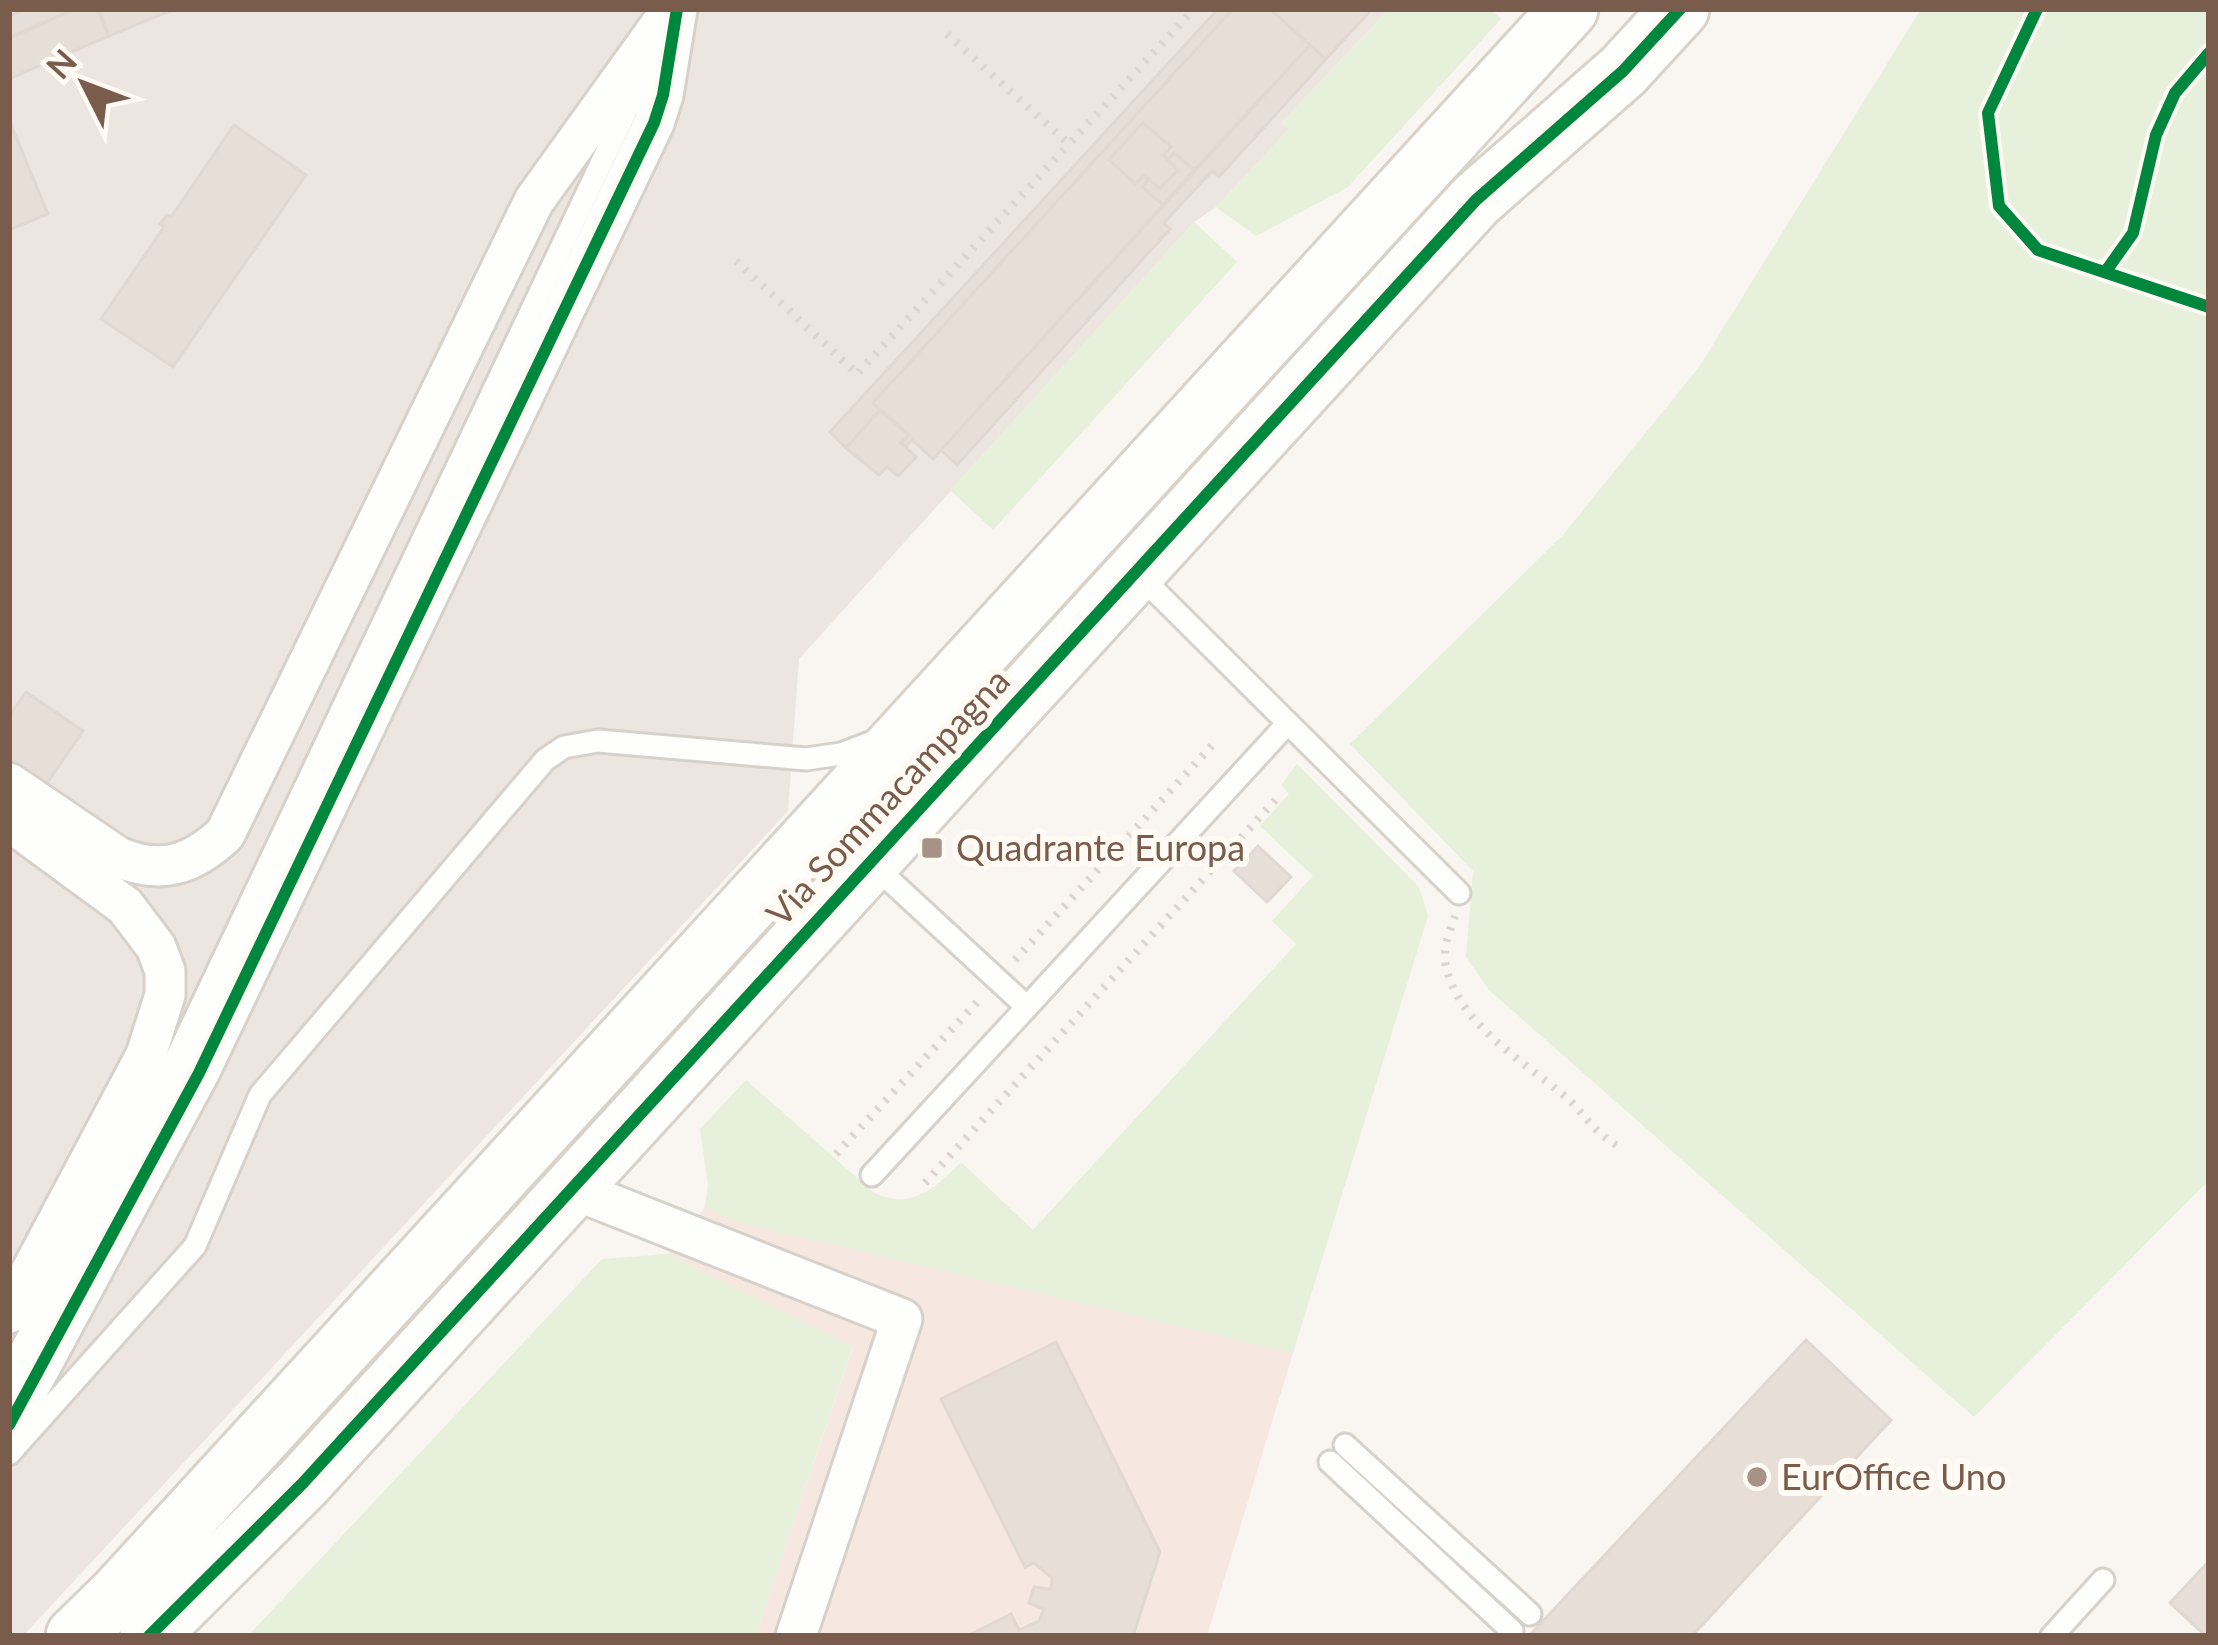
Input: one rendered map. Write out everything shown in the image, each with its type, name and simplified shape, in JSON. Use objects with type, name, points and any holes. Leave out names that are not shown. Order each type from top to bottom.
[{"type":"street","points":[[9,783],[137,865],[179,865],[204,854],[225,834],[534,201],[674,9]]},
{"type":"street","points":[[9,1425],[200,1073],[654,123],[663,95],[674,9]]},
{"type":"street","name":"Via Sommacampagna","points":[[75,1636],[619,1049],[1568,9]]},
{"type":"street","name":"Via Sommacampagna","points":[[148,1636],[302,1484],[1476,200],[1623,71],[1680,9]]},
{"type":"street","points":[[9,821],[125,906],[156,947],[165,982],[160,1021],[146,1055],[9,1313]]},
{"type":"street","points":[[570,1188],[902,1319],[796,1636]]},
{"type":"street","points":[[181,1636],[302,1484]]},
{"type":"lane","points":[[9,1372],[175,1061],[674,9]]},
{"type":"lane","points":[[1136,572],[1459,893]]},
{"type":"lane","points":[[9,1454],[195,1246],[260,1095],[545,760],[563,747],[598,741],[806,759],[842,754],[875,742],[933,702]]},
{"type":"lane","points":[[872,1175],[1288,723]]},
{"type":"lane","points":[[870,861],[1027,1007]]},
{"type":"lane","points":[[1512,1631],[1338,1453],[1530,1614]]},
{"type":"lane","points":[[2052,1636],[2102,1580]]},
{"type":"path","points":[[736,262],[857,374],[1194,9]]},
{"type":"path","points":[[947,34],[1069,145]]},
{"type":"path","points":[[1013,961],[1218,739]]},
{"type":"path","points":[[925,1183],[1280,795]]},
{"type":"path","points":[[1459,893],[1445,958],[1467,1010],[1566,1097],[1599,1136],[1623,1149]]},
{"type":"path","points":[[836,1154],[979,999]]},
{"type":"shaded area","points":[[9,9],[1389,9],[1282,122],[1289,129],[1216,207],[1194,222],[799,659],[788,811],[23,1636],[9,1636]]},
{"type":"shaded area","points":[[705,1207],[1293,1353],[1207,1636],[755,1636],[853,1347],[668,1254]]},
{"type":"green space","points":[[1389,9],[1491,9],[1501,19],[1348,187],[1256,236],[1216,207],[1288,129],[1281,123]]},
{"type":"green space","points":[[1921,9],[2209,9],[2209,1180],[1974,1417],[1489,990],[1466,957],[1473,871],[1350,744],[1562,536],[1699,367]]},
{"type":"green space","points":[[1194,222],[1237,262],[993,530],[950,490]]},
{"type":"green space","points":[[1297,764],[1419,887],[1428,916],[1293,1353],[736,1222],[705,1207],[708,1185],[700,1129],[746,1080],[873,1192],[910,1198],[941,1181],[961,1162],[1033,1230],[1296,944],[1272,921],[1313,876],[1260,826],[1289,794],[1281,785]]},
{"type":"green space","points":[[668,1254],[853,1346],[755,1636],[248,1636],[602,1259]]},
{"type":"building","points":[[26,9],[76,9],[9,38],[9,16]]},
{"type":"building","points":[[76,9],[98,9],[109,36],[9,79],[9,38]]},
{"type":"building","points":[[98,9],[174,9],[109,36]]},
{"type":"building","points":[[1218,9],[1233,9],[873,403],[880,410],[846,448],[830,432]]},
{"type":"building","points":[[1233,9],[1270,9],[1310,45],[1194,170],[1174,153],[1168,160],[1163,156],[1171,147],[1143,123],[1109,160],[1136,184],[1144,175],[1149,179],[1143,187],[1163,205],[933,459],[912,440],[905,447],[901,443],[909,435],[873,403]]},
{"type":"building","points":[[1270,9],[1372,9],[1326,59]]},
{"type":"building","points":[[1310,45],[1326,59],[1219,177],[1212,171],[1164,223],[1170,229],[957,465],[941,450]]},
{"type":"building","points":[[9,120],[48,214],[9,230]]},
{"type":"building","points":[[1143,123],[1171,147],[1163,156],[1178,170],[1160,189],[1144,175],[1136,184],[1109,160]]},
{"type":"building","points":[[234,125],[306,175],[173,367],[101,319],[164,227],[160,224],[167,215],[171,217]]},
{"type":"building","points":[[1174,153],[1194,170],[1163,205],[1143,187],[1149,179],[1160,189],[1178,170],[1168,160]]},
{"type":"building","points":[[880,410],[909,435],[901,443],[916,457],[898,476],[887,467],[879,475],[846,448]]},
{"type":"building","points":[[26,692],[83,731],[9,838],[9,716]]},
{"type":"building","points":[[1258,846],[1291,877],[1267,902],[1234,871]]},
{"type":"building","name":"EurOffice Uno","points":[[1806,1340],[1891,1420],[1692,1636],[1529,1636]]},
{"type":"building","points":[[1056,1342],[1160,1552],[1133,1636],[967,1636],[1011,1614],[1019,1630],[1039,1621],[1044,1609],[1029,1603],[1034,1587],[1051,1589],[1052,1578],[1034,1563],[1025,1567],[941,1399]]},
{"type":"building","points":[[2209,1561],[2209,1636],[2206,1636],[2170,1603]]},
{"type":"cycle path","points":[[9,1425],[199,1073],[654,123],[677,9]]},
{"type":"cycle path","points":[[149,1636],[302,1484],[1476,200],[1623,71],[1680,9]]},
{"type":"cycle path","points":[[2037,9],[1988,113],[1999,206],[2038,250],[2209,307]]},
{"type":"cycle path","points":[[2106,271],[2133,233],[2156,135],[2175,93],[2209,53]]},
{"type":"place","name":"Quadrante Europa","points":[[932,848]]},
{"type":"place","name":"EurOffice Uno","points":[[1757,1477]]}]
